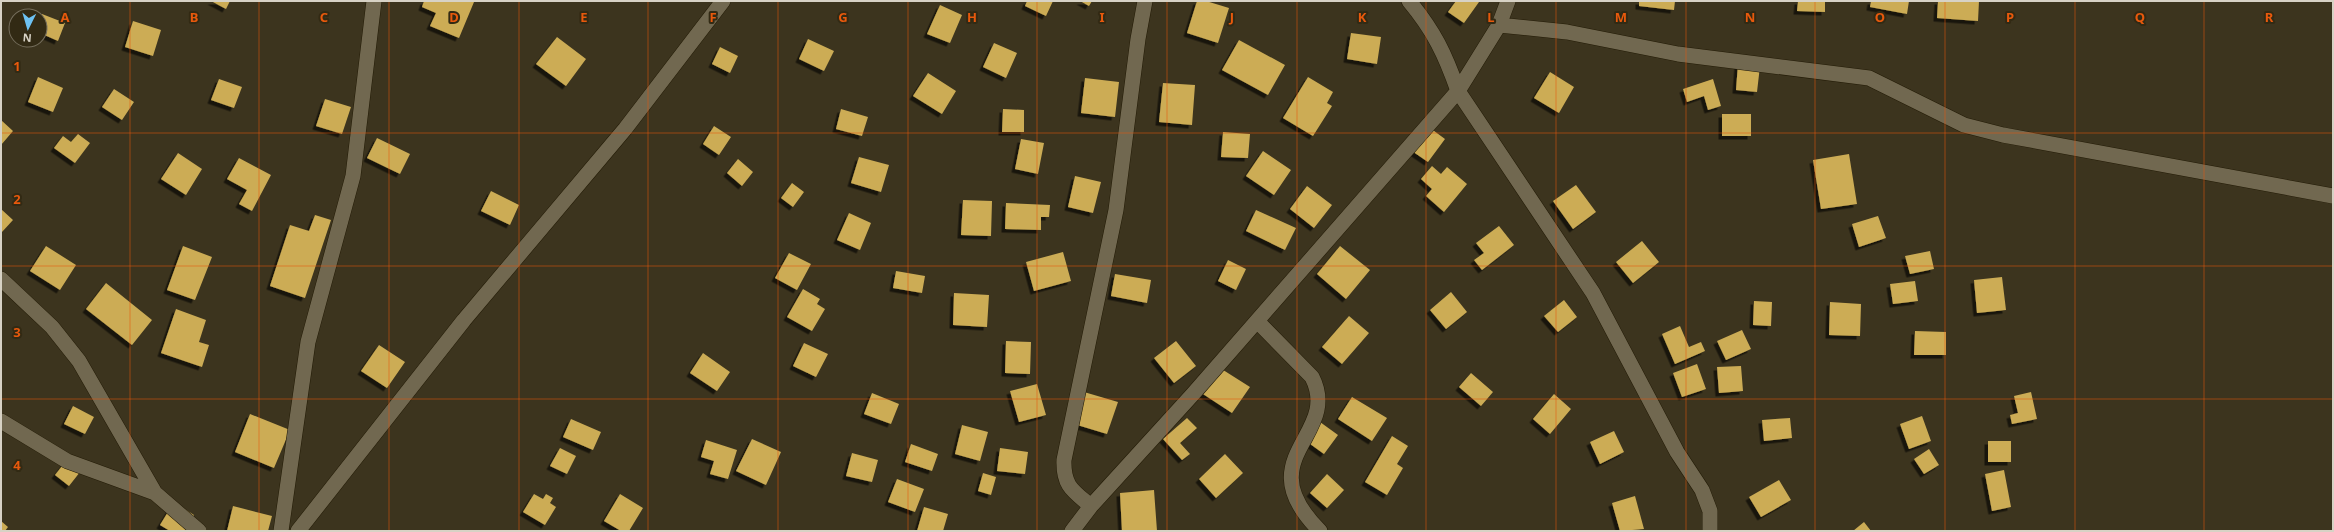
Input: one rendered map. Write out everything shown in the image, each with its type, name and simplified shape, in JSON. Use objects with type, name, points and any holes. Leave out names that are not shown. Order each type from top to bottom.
[{"type":"street","points":[[281,531],[308,342],[354,176],[374,1]]},
{"type":"street","points":[[298,531],[464,320],[625,129],[723,1]]},
{"type":"street","points":[[1091,506],[1067,483],[1064,474],[1064,460],[1116,210],[1138,39],[1146,1]]},
{"type":"street","points":[[1409,1],[1429,26],[1446,58],[1458,91],[1593,293],[1677,452],[1702,490],[1710,511],[1710,531]]},
{"type":"street","points":[[1072,531],[1091,506],[1257,321],[1458,91],[1499,25],[1508,1]]},
{"type":"street","points":[[1499,25],[1567,32],[1678,54],[1869,78],[1964,125],[2003,135],[2333,196]]},
{"type":"street","points":[[1,279],[52,327],[79,361],[155,493],[199,531]]},
{"type":"street","points":[[1257,321],[1312,377],[1316,384],[1318,395],[1316,415],[1292,466],[1290,479],[1292,492],[1299,506],[1320,531]]},
{"type":"street","points":[[1,421],[67,461],[155,493]]},
{"type":"building","points":[[211,1],[230,1],[226,9]]},
{"type":"building","points":[[424,1],[474,2],[459,38],[430,26],[436,13],[422,7]]},
{"type":"building","points":[[1027,1],[1053,1],[1046,16],[1025,6]]},
{"type":"building","points":[[1080,1],[1092,1],[1089,6]]},
{"type":"building","points":[[1197,1],[1206,1],[1229,8],[1218,43],[1187,33]]},
{"type":"building","points":[[1456,1],[1479,2],[1464,23],[1448,12]]},
{"type":"building","points":[[1639,1],[1675,1],[1674,10],[1639,6]]},
{"type":"building","points":[[1798,1],[1825,1],[1825,12],[1797,11]]},
{"type":"building","points":[[1871,1],[1909,1],[1907,14],[1870,7]]},
{"type":"building","points":[[1938,1],[1979,1],[1978,21],[1937,18]]},
{"type":"building","points":[[940,5],[962,15],[950,43],[927,34]]},
{"type":"building","points":[[48,16],[65,23],[58,41],[48,37]]},
{"type":"building","points":[[133,21],[161,30],[153,56],[125,47]]},
{"type":"building","points":[[1351,33],[1381,37],[1377,64],[1347,59]]},
{"type":"building","points":[[557,37],[586,59],[566,86],[536,64]]},
{"type":"building","points":[[808,39],[834,51],[824,71],[799,59]]},
{"type":"building","points":[[1239,40],[1285,65],[1268,95],[1222,70]]},
{"type":"building","points":[[994,43],[1017,53],[1006,78],[983,67]]},
{"type":"building","points":[[720,47],[738,56],[730,73],[712,64]]},
{"type":"building","points":[[1738,64],[1760,66],[1757,92],[1736,90]]},
{"type":"building","points":[[1550,72],[1574,87],[1559,113],[1534,98]]},
{"type":"building","points":[[928,73],[956,91],[942,114],[913,96]]},
{"type":"building","points":[[38,77],[63,88],[53,112],[28,102]]},
{"type":"building","points":[[1308,77],[1333,92],[1327,103],[1332,106],[1313,136],[1283,118]]},
{"type":"building","points":[[1085,78],[1119,82],[1115,117],[1081,113]]},
{"type":"building","points":[[219,79],[242,87],[234,108],[211,100]]},
{"type":"building","points":[[1713,79],[1721,106],[1708,110],[1704,96],[1687,102],[1683,89]]},
{"type":"building","points":[[1163,83],[1195,85],[1192,125],[1159,122]]},
{"type":"building","points":[[114,89],[134,102],[122,120],[102,107]]},
{"type":"building","points":[[325,99],[351,107],[342,134],[316,126]]},
{"type":"building","points":[[841,109],[868,117],[862,136],[836,129]]},
{"type":"building","points":[[1003,109],[1024,110],[1024,132],[1002,132]]},
{"type":"building","points":[[1722,114],[1751,114],[1751,136],[1722,136]]},
{"type":"building","points":[[1,120],[13,131],[1,145]]},
{"type":"building","points":[[1426,125],[1445,139],[1428,162],[1409,149]]},
{"type":"building","points":[[714,126],[731,137],[719,155],[703,144]]},
{"type":"building","points":[[1223,132],[1250,134],[1248,158],[1221,157]]},
{"type":"building","points":[[78,134],[90,143],[75,163],[54,148],[63,136],[71,142]]},
{"type":"building","points":[[377,138],[410,154],[400,174],[367,158]]},
{"type":"building","points":[[1021,139],[1044,143],[1038,174],[1015,169]]},
{"type":"building","points":[[1263,151],[1291,170],[1274,195],[1246,176]]},
{"type":"building","points":[[178,153],[202,169],[186,195],[161,179]]},
{"type":"building","points":[[1849,154],[1857,204],[1821,209],[1813,160]]},
{"type":"building","points":[[859,157],[889,165],[881,192],[851,183]]},
{"type":"building","points":[[239,158],[271,175],[252,211],[239,204],[247,190],[227,179]]},
{"type":"building","points":[[738,159],[753,172],[742,186],[727,173]]},
{"type":"building","points":[[1432,166],[1441,174],[1447,167],[1467,184],[1444,212],[1426,196],[1432,189],[1421,179]]},
{"type":"building","points":[[1075,176],[1101,182],[1093,213],[1068,207]]},
{"type":"building","points":[[792,183],[804,192],[793,207],[781,198]]},
{"type":"building","points":[[1576,185],[1596,212],[1573,229],[1553,201]]},
{"type":"building","points":[[1307,186],[1332,205],[1314,228],[1290,209]]},
{"type":"building","points":[[491,191],[519,205],[510,225],[481,211]]},
{"type":"building","points":[[963,200],[992,201],[991,236],[961,235]]},
{"type":"building","points":[[1006,203],[1050,205],[1049,217],[1041,217],[1041,230],[1005,229]]},
{"type":"building","points":[[1,209],[13,220],[1,233]]},
{"type":"building","points":[[1256,210],[1296,228],[1285,250],[1246,231]]},
{"type":"building","points":[[849,213],[871,223],[860,250],[837,240]]},
{"type":"building","points":[[315,215],[331,220],[305,298],[270,286],[290,225],[309,231]]},
{"type":"building","points":[[1878,216],[1886,238],[1859,247],[1852,224]]},
{"type":"building","points":[[1499,226],[1514,245],[1482,270],[1474,260],[1484,253],[1476,243]]},
{"type":"building","points":[[1642,241],[1659,262],[1633,283],[1616,262]]},
{"type":"building","points":[[46,246],[76,265],[60,290],[30,271]]},
{"type":"building","points":[[183,246],[212,257],[195,300],[167,290]]},
{"type":"building","points":[[1340,246],[1370,270],[1346,299],[1317,274]]},
{"type":"building","points":[[1930,251],[1934,269],[1910,274],[1905,256]]},
{"type":"building","points":[[1063,252],[1071,281],[1034,291],[1026,262]]},
{"type":"building","points":[[789,253],[811,264],[797,290],[775,278]]},
{"type":"building","points":[[1228,260],[1246,269],[1236,290],[1218,281]]},
{"type":"building","points":[[896,271],[925,276],[922,293],[893,288]]},
{"type":"building","points":[[1115,274],[1151,280],[1147,303],[1111,296]]},
{"type":"building","points":[[2002,277],[2006,310],[1977,313],[1974,280]]},
{"type":"building","points":[[1915,281],[1918,301],[1893,304],[1890,284]]},
{"type":"building","points":[[106,283],[152,320],[132,345],[86,309]]},
{"type":"building","points":[[803,289],[820,299],[817,304],[825,309],[812,331],[787,317]]},
{"type":"building","points":[[1451,292],[1467,312],[1446,329],[1430,310]]},
{"type":"building","points":[[954,293],[989,295],[987,327],[953,325]]},
{"type":"building","points":[[1564,300],[1577,317],[1558,332],[1544,316]]},
{"type":"building","points":[[1754,301],[1772,302],[1771,326],[1753,325]]},
{"type":"building","points":[[1830,302],[1861,304],[1860,336],[1829,335]]},
{"type":"building","points":[[176,309],[206,320],[199,342],[209,345],[202,367],[161,353]]},
{"type":"building","points":[[1349,316],[1369,333],[1342,364],[1322,347]]},
{"type":"building","points":[[1680,326],[1689,347],[1701,342],[1705,351],[1675,364],[1662,334]]},
{"type":"building","points":[[1742,330],[1751,349],[1726,360],[1717,341]]},
{"type":"building","points":[[1915,331],[1946,332],[1946,355],[1914,355]]},
{"type":"building","points":[[1006,341],[1031,342],[1030,374],[1005,373]]},
{"type":"building","points":[[1176,341],[1196,366],[1174,383],[1154,358]]},
{"type":"building","points":[[804,343],[828,354],[816,377],[793,366]]},
{"type":"building","points":[[379,345],[405,362],[387,388],[361,371]]},
{"type":"building","points":[[703,353],[730,372],[717,391],[690,373]]},
{"type":"building","points":[[1697,364],[1706,389],[1682,397],[1673,373]]},
{"type":"building","points":[[1741,366],[1743,391],[1719,393],[1717,367]]},
{"type":"building","points":[[1220,368],[1250,387],[1232,413],[1203,394]]},
{"type":"building","points":[[1471,373],[1493,392],[1481,406],[1459,387]]},
{"type":"building","points":[[1037,384],[1046,415],[1019,422],[1010,391]]},
{"type":"building","points":[[1084,392],[1118,402],[1107,434],[1074,424]]},
{"type":"building","points":[[2031,392],[2037,419],[2012,424],[2010,415],[2018,413],[2014,396]]},
{"type":"building","points":[[872,393],[899,404],[891,424],[864,414]]},
{"type":"building","points":[[1554,394],[1571,409],[1550,434],[1533,419]]},
{"type":"building","points":[[1352,397],[1387,418],[1372,441],[1338,419]]},
{"type":"building","points":[[73,406],[94,417],[85,434],[64,424]]},
{"type":"building","points":[[250,414],[290,430],[274,468],[235,452]]},
{"type":"building","points":[[1922,416],[1931,441],[1909,449],[1900,424]]},
{"type":"building","points":[[1187,418],[1197,428],[1180,443],[1190,454],[1182,460],[1163,439]]},
{"type":"building","points":[[1790,418],[1792,438],[1764,441],[1762,420]]},
{"type":"building","points":[[571,419],[601,432],[593,450],[563,437]]},
{"type":"building","points":[[1320,422],[1338,435],[1324,454],[1306,441]]},
{"type":"building","points":[[962,425],[988,432],[980,461],[955,454]]},
{"type":"building","points":[[1614,431],[1624,452],[1600,464],[1590,442]]},
{"type":"building","points":[[1392,436],[1408,446],[1397,464],[1403,468],[1387,495],[1365,482]]},
{"type":"building","points":[[752,439],[781,452],[766,485],[736,471]]},
{"type":"building","points":[[706,440],[737,450],[728,479],[710,474],[714,461],[701,457]]},
{"type":"building","points":[[1988,441],[2011,441],[2011,462],[1988,462]]},
{"type":"building","points":[[911,444],[938,454],[932,471],[905,462]]},
{"type":"building","points":[[560,448],[576,456],[567,474],[550,466]]},
{"type":"building","points":[[1000,448],[1028,452],[1025,474],[997,471]]},
{"type":"building","points":[[1929,449],[1939,465],[1924,474],[1914,459]]},
{"type":"building","points":[[852,453],[878,460],[872,482],[846,476]]},
{"type":"building","points":[[1225,454],[1243,473],[1216,498],[1199,479]]},
{"type":"building","points":[[66,461],[80,472],[69,486],[55,475]]},
{"type":"building","points":[[2004,470],[2011,507],[1992,511],[1985,474]]},
{"type":"building","points":[[983,473],[996,477],[991,495],[978,491]]},
{"type":"building","points":[[1327,474],[1344,490],[1327,508],[1310,493]]},
{"type":"building","points":[[897,479],[924,489],[915,512],[888,502]]},
{"type":"building","points":[[1779,480],[1791,500],[1761,517],[1749,497]]},
{"type":"building","points":[[1154,490],[1157,531],[1122,531],[1120,493]]},
{"type":"building","points":[[534,494],[543,499],[546,494],[553,498],[550,503],[556,507],[545,525],[523,512]]},
{"type":"building","points":[[620,494],[643,508],[629,531],[621,531],[604,521]]},
{"type":"building","points":[[1635,496],[1644,529],[1620,531],[1612,503]]},
{"type":"building","points":[[174,502],[194,515],[185,531],[170,531],[160,525]]},
{"type":"building","points":[[233,506],[272,516],[268,531],[227,531]]},
{"type":"building","points":[[924,507],[948,514],[943,531],[917,531]]},
{"type":"building","points":[[1,521],[8,527],[5,531],[1,531]]},
{"type":"building","points":[[1864,522],[1871,531],[1853,531]]}]
